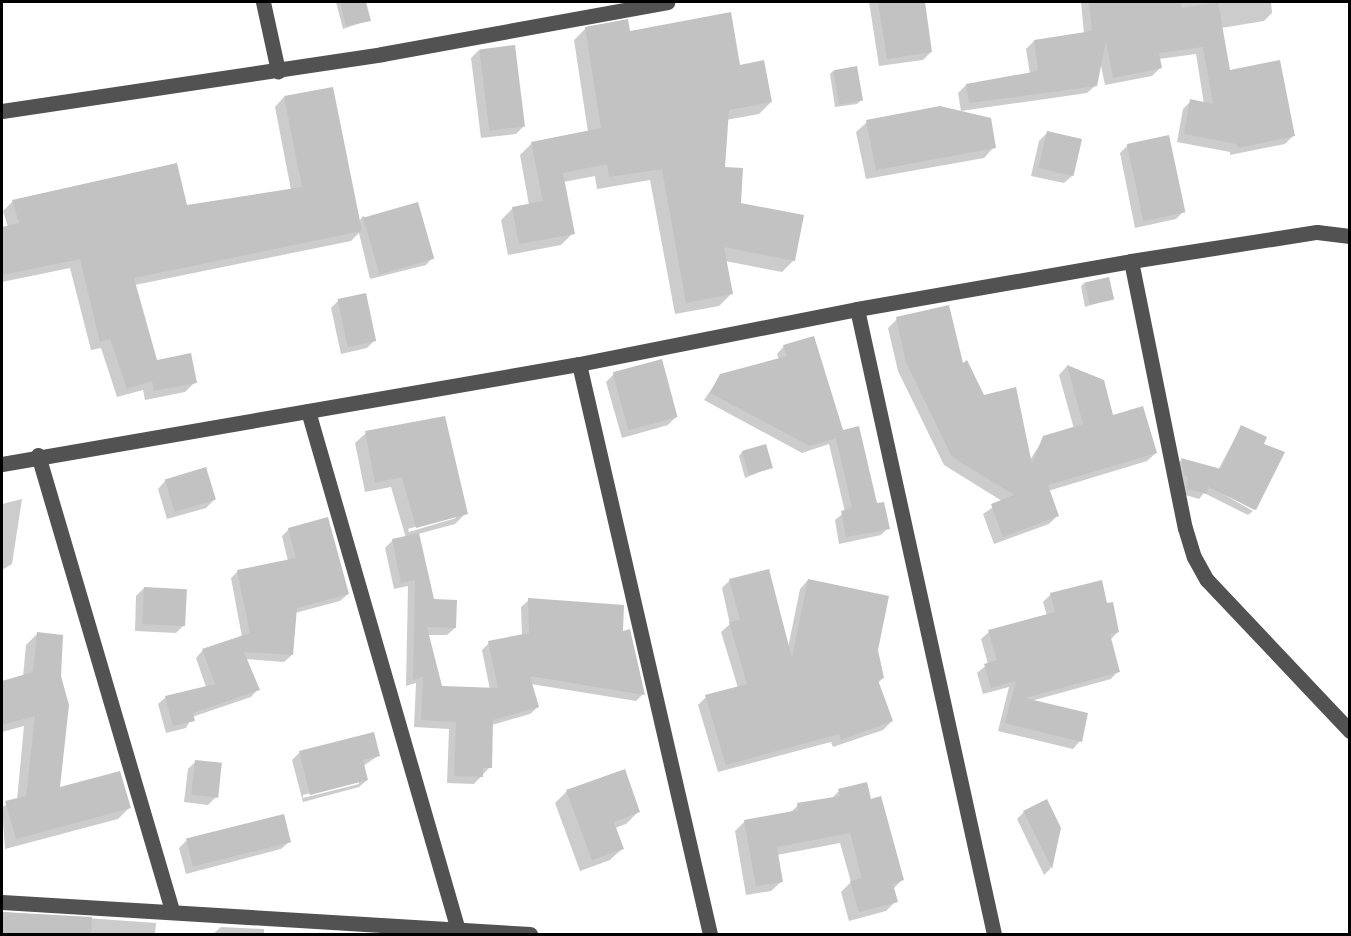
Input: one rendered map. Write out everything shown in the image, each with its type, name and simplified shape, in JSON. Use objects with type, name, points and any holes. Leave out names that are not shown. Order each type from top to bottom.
[{"type":"street","points":[[263,2],[278,71]]},
{"type":"street","points":[[2,111],[278,71],[667,2]]},
{"type":"street","points":[[2,464],[38,455],[579,364],[857,309],[1131,261],[1317,232],[1350,236]]},
{"type":"street","points":[[1131,261],[1185,528],[1194,557],[1207,580],[1350,731]]},
{"type":"street","points":[[857,309],[994,934]]},
{"type":"street","points":[[579,364],[710,934]]},
{"type":"street","points":[[308,411],[458,930]]},
{"type":"street","points":[[38,455],[172,911]]},
{"type":"street","points":[[2,902],[530,934]]},
{"type":"building","points":[[340,2],[366,2],[371,21],[346,26]]},
{"type":"building","points":[[878,2],[925,2],[932,52],[887,59]]},
{"type":"building","points":[[1089,2],[1181,2],[1182,8],[1218,2],[1230,70],[1280,60],[1295,136],[1238,148],[1237,144],[1184,134],[1190,99],[1213,104],[1203,47],[1159,53],[1162,68],[1113,78],[1106,41],[1097,86],[969,103],[966,84],[1038,71],[1034,40],[1092,31]]},
{"type":"building","points":[[731,12],[740,65],[764,60],[772,102],[729,110],[725,167],[743,168],[741,203],[804,215],[795,261],[724,247],[733,294],[686,303],[662,169],[609,177],[607,164],[563,173],[575,234],[519,244],[512,207],[543,201],[531,142],[601,128],[585,27],[628,19],[630,31]]},
{"type":"building","points":[[515,45],[525,126],[489,131],[479,49]]},
{"type":"building","points":[[857,66],[863,100],[839,105],[833,70]]},
{"type":"building","points":[[333,87],[362,231],[134,278],[157,360],[191,353],[197,383],[154,391],[152,381],[127,389],[110,339],[100,342],[80,259],[2,275],[2,227],[19,223],[12,200],[177,163],[187,205],[302,187],[284,96]]},
{"type":"building","points":[[940,106],[991,118],[996,148],[876,170],[866,120]]},
{"type":"building","points":[[1047,131],[1082,139],[1074,176],[1038,168]]},
{"type":"building","points":[[1169,135],[1185,212],[1143,221],[1127,144]]},
{"type":"building","points":[[418,202],[434,259],[379,274],[363,218]]},
{"type":"building","points":[[1109,277],[1114,299],[1090,305],[1085,283]]},
{"type":"building","points":[[366,293],[376,341],[348,347],[338,299]]},
{"type":"building","points":[[949,305],[963,363],[967,360],[984,395],[1016,387],[1032,464],[1043,436],[1083,424],[1067,365],[1104,380],[1113,415],[1143,406],[1157,453],[1048,485],[1059,516],[1003,537],[991,504],[1014,495],[952,457],[906,362],[896,317]]},
{"type":"building","points":[[814,336],[843,430],[859,426],[877,503],[884,502],[890,529],[846,537],[841,511],[852,508],[836,438],[810,446],[710,393],[720,374],[787,356],[783,345]]},
{"type":"building","points":[[662,359],[678,417],[628,430],[613,372]]},
{"type":"building","points":[[445,416],[468,514],[416,528],[402,477],[375,483],[365,431]]},
{"type":"building","points":[[1241,425],[1267,437],[1264,444],[1285,452],[1256,510],[1208,487],[1207,494],[1187,489],[1188,477],[1184,475],[1181,458],[1221,469]]},
{"type":"building","points":[[766,444],[773,468],[749,475],[742,451]]},
{"type":"building","points":[[206,467],[216,500],[175,512],[165,480]]},
{"type":"building","points":[[328,517],[349,594],[297,608],[293,655],[244,652],[260,690],[193,713],[195,721],[173,726],[165,696],[215,684],[202,649],[250,633],[237,570],[296,558],[288,528]]},
{"type":"building","points":[[419,533],[434,599],[457,600],[456,628],[427,627],[442,686],[498,688],[488,641],[529,633],[528,598],[624,605],[623,631],[630,629],[645,695],[530,676],[539,707],[493,720],[492,768],[483,768],[483,777],[454,776],[456,722],[421,720],[423,677],[413,680],[415,580],[401,583],[392,539]]},
{"type":"building","points":[[769,569],[792,658],[808,579],[889,596],[878,650],[884,678],[878,680],[893,721],[841,740],[839,734],[726,765],[705,695],[747,684],[729,622],[740,620],[729,579]]},
{"type":"building","points":[[1102,580],[1107,603],[1113,602],[1119,632],[1110,634],[1120,672],[1025,698],[1088,713],[1082,742],[1005,723],[1016,681],[991,688],[984,664],[997,660],[988,630],[1055,612],[1050,593]]},
{"type":"building","points":[[144,587],[187,589],[185,626],[142,624]]},
{"type":"building","points":[[37,632],[63,635],[61,676],[69,705],[60,787],[120,771],[131,808],[16,839],[5,801],[26,796],[35,716],[2,725],[2,681],[33,672]]},
{"type":"building","points":[[374,732],[380,756],[363,760],[368,780],[310,795],[299,751]]},
{"type":"building","points":[[195,760],[222,763],[218,798],[191,795]]},
{"type":"building","points":[[625,769],[640,812],[614,822],[624,849],[592,860],[566,790]]},
{"type":"building","points":[[867,782],[871,799],[881,796],[904,880],[893,884],[898,902],[859,912],[850,881],[862,878],[850,833],[777,847],[783,882],[756,886],[744,820],[798,810],[797,803],[840,796],[838,789]]},
{"type":"building","points":[[1047,799],[1061,828],[1052,869],[1023,811]]},
{"type":"building","points":[[284,814],[291,842],[193,867],[186,838]]},
{"type":"building","points":[[2,912],[92,917],[91,934],[2,934]]}]
